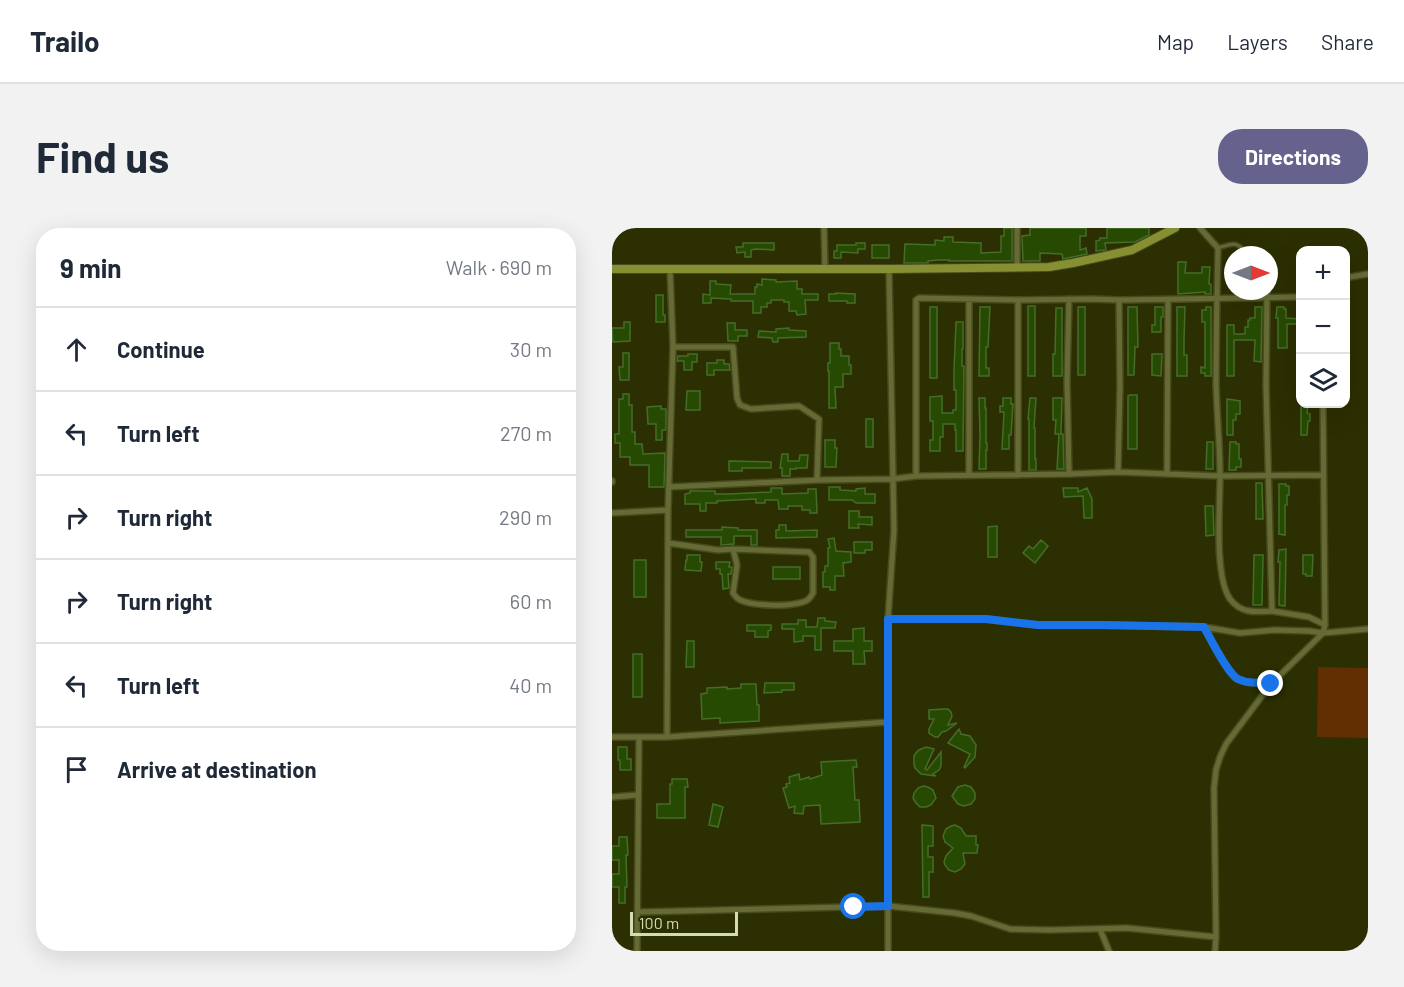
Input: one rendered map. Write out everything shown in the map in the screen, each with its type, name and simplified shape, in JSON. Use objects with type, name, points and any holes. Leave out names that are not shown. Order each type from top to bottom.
[{"type":"main road","points":[[612,269],[1049,267],[1073,264],[1132,250],[1175,228]]},
{"type":"street","points":[[824,228],[825,269]]},
{"type":"street","points":[[1017,228],[1017,268]]},
{"type":"street","points":[[1200,228],[1218,248],[1216,387],[1222,580],[1230,599],[1240,608],[1250,612],[1272,611],[1309,617],[1325,625]]},
{"type":"street","points":[[667,736],[668,510],[673,347],[670,269]]},
{"type":"street","points":[[888,951],[888,619],[894,530],[889,269]]},
{"type":"street","points":[[1350,277],[1368,274]]},
{"type":"street","points":[[1278,295],[1296,297]]},
{"type":"street","points":[[916,477],[916,300],[919,298],[1119,300],[1224,297]]},
{"type":"street","points":[[1069,299],[1067,381],[1069,474]]},
{"type":"street","points":[[1167,299],[1167,473]]},
{"type":"street","points":[[969,300],[969,475]]},
{"type":"street","points":[[1018,300],[1018,475]]},
{"type":"street","points":[[1118,472],[1119,300]]},
{"type":"street","points":[[1267,300],[1266,385],[1272,611]]},
{"type":"street","points":[[673,347],[733,347],[737,398],[740,405],[751,409],[798,406],[819,418],[817,480]]},
{"type":"street","points":[[1215,951],[1214,815],[1216,770],[1220,757],[1226,744],[1254,706],[1275,681],[1323,633],[1325,625],[1323,408]]},
{"type":"street","points":[[669,487],[817,480],[1118,472],[1220,476],[1323,475]]},
{"type":"street","points":[[612,513],[668,510]]},
{"type":"street","points":[[668,543],[718,550],[733,549],[809,552],[813,557],[811,597],[805,602],[782,605],[740,600],[733,593],[737,565],[733,549]]},
{"type":"street","points":[[888,619],[986,619],[1038,625],[1204,627],[1240,633],[1289,630],[1323,633],[1368,629]]},
{"type":"street","points":[[1204,627],[1235,678],[1254,683],[1275,681]]},
{"type":"street","points":[[612,737],[667,736],[888,722]]},
{"type":"street","points":[[637,951],[639,737]]},
{"type":"street","points":[[612,796],[637,795]]},
{"type":"street","points":[[638,912],[888,906],[971,916],[1010,930],[1127,928],[1216,937]]},
{"type":"street","points":[[1100,929],[1109,951]]},
{"type":"lane","points":[[1218,248],[1231,243],[1241,246]]},
{"type":"shaded area","points":[[1318,667],[1368,668],[1368,738],[1317,737]]},
{"type":"building","points":[[1004,228],[1012,228],[1012,261],[938,260],[928,261],[928,263],[904,263],[905,244],[935,245],[935,240],[944,241],[944,237],[953,237],[953,242],[981,243],[981,253],[1001,252],[1001,236],[1004,236]]},
{"type":"building","points":[[1030,228],[1086,228],[1086,236],[1080,236],[1080,250],[1086,248],[1087,254],[1063,259],[1062,254],[1040,253],[1040,261],[1023,261],[1022,236],[1030,235]]},
{"type":"building","points":[[1107,228],[1149,228],[1149,235],[1135,242],[1105,243],[1106,250],[1096,251],[1096,241],[1100,238],[1107,238]]},
{"type":"building","points":[[743,243],[774,243],[774,250],[755,249],[751,250],[751,257],[745,257],[745,252],[737,253],[736,247],[743,247]]},
{"type":"building","points":[[856,243],[865,243],[865,249],[858,249],[858,253],[841,252],[841,258],[834,258],[837,245],[856,245]]},
{"type":"building","points":[[872,245],[889,245],[889,258],[872,258]]},
{"type":"building","points":[[1178,262],[1186,262],[1185,273],[1202,273],[1202,267],[1210,267],[1211,294],[1205,294],[1205,292],[1178,294]]},
{"type":"building","points":[[762,279],[776,280],[776,282],[797,281],[797,289],[802,289],[802,294],[818,294],[818,300],[805,300],[806,314],[797,315],[796,311],[789,311],[789,302],[784,302],[784,300],[771,300],[771,303],[767,303],[767,307],[761,307],[761,313],[753,313],[753,301],[711,298],[711,303],[703,303],[703,294],[710,295],[710,281],[716,281],[716,284],[731,285],[730,294],[755,294],[755,287],[757,284],[762,285]]},
{"type":"building","points":[[829,294],[855,294],[855,303],[829,301]]},
{"type":"building","points":[[656,295],[663,295],[665,322],[656,322]]},
{"type":"building","points":[[1028,306],[1035,306],[1035,376],[1028,376]]},
{"type":"building","points":[[930,307],[937,307],[937,378],[930,378]]},
{"type":"building","points":[[980,307],[990,307],[988,347],[986,347],[986,368],[989,368],[989,376],[979,376]]},
{"type":"building","points":[[1078,307],[1085,307],[1085,375],[1078,375]]},
{"type":"building","points":[[1128,307],[1137,307],[1138,347],[1135,347],[1134,375],[1128,375]]},
{"type":"building","points":[[1155,307],[1163,307],[1161,332],[1152,332],[1152,325],[1155,325]]},
{"type":"building","points":[[1177,307],[1185,307],[1184,355],[1187,355],[1187,376],[1177,376]]},
{"type":"building","points":[[1206,307],[1211,307],[1211,376],[1201,373],[1201,367],[1205,368],[1205,322],[1202,322],[1202,310],[1206,310]]},
{"type":"building","points":[[1255,307],[1262,307],[1261,362],[1254,361],[1255,340],[1234,340],[1234,376],[1227,376],[1227,325],[1234,325],[1234,334],[1245,334],[1248,320],[1255,318]]},
{"type":"building","points":[[1277,307],[1284,307],[1286,318],[1296,319],[1296,324],[1287,324],[1287,348],[1278,348],[1278,318],[1276,318]]},
{"type":"building","points":[[1056,308],[1062,308],[1062,376],[1053,376]]},
{"type":"building","points":[[624,322],[630,322],[630,341],[613,342],[612,328],[624,328]]},
{"type":"building","points":[[956,322],[963,322],[963,451],[956,451],[955,424],[943,424],[940,451],[930,451],[930,440],[933,440],[933,421],[930,421],[930,397],[942,396],[942,413],[953,413],[953,410],[956,410],[954,370]]},
{"type":"building","points":[[727,323],[735,323],[735,330],[747,330],[747,336],[738,336],[738,341],[728,341]]},
{"type":"building","points":[[789,328],[789,330],[806,331],[806,337],[778,338],[778,342],[773,342],[772,338],[758,337],[759,331],[776,332],[776,329]]},
{"type":"building","points":[[830,343],[839,343],[841,356],[849,356],[849,365],[851,365],[851,374],[843,374],[843,387],[835,387],[836,408],[829,408]]},
{"type":"building","points":[[623,353],[629,353],[629,380],[620,380],[619,367],[623,367]]},
{"type":"building","points":[[688,354],[697,354],[697,362],[692,362],[692,370],[684,370],[684,361],[677,361],[678,356],[688,356]]},
{"type":"building","points":[[1152,354],[1162,354],[1161,376],[1152,375]]},
{"type":"building","points":[[717,360],[724,360],[724,364],[729,364],[730,370],[714,370],[714,375],[707,375],[707,363],[717,363]]},
{"type":"building","points":[[687,391],[700,391],[700,410],[686,410]]},
{"type":"building","points":[[623,394],[629,394],[629,405],[632,405],[632,432],[635,432],[635,444],[642,444],[643,454],[665,453],[664,487],[649,487],[649,465],[630,465],[630,457],[620,457],[620,443],[615,443],[615,434],[619,434],[619,399],[623,399]]},
{"type":"building","points":[[1137,395],[1137,449],[1128,449],[1128,396]]},
{"type":"building","points":[[979,398],[985,398],[986,408],[986,469],[979,469]]},
{"type":"building","points":[[1003,398],[1011,398],[1011,404],[1013,404],[1009,449],[1002,449],[1004,412],[1000,412],[1000,406],[1003,406]]},
{"type":"building","points":[[1030,398],[1036,398],[1034,428],[1036,470],[1029,470]]},
{"type":"building","points":[[1053,398],[1062,398],[1061,434],[1063,434],[1064,469],[1057,469],[1059,434],[1055,434]]},
{"type":"building","points":[[1227,399],[1240,401],[1240,414],[1236,414],[1236,420],[1233,420],[1233,435],[1227,435]]},
{"type":"building","points":[[661,406],[661,409],[666,409],[666,430],[662,430],[662,440],[656,440],[656,424],[648,424],[647,407]]},
{"type":"building","points":[[1301,408],[1308,408],[1310,421],[1308,421],[1307,435],[1301,435]]},
{"type":"building","points":[[866,419],[873,419],[873,447],[866,447]]},
{"type":"building","points":[[825,440],[835,440],[836,467],[825,467]]},
{"type":"building","points":[[1207,442],[1213,442],[1213,469],[1206,469]]},
{"type":"building","points":[[1230,442],[1239,444],[1241,467],[1236,467],[1236,470],[1229,470]]},
{"type":"building","points":[[782,454],[788,454],[788,461],[799,461],[800,455],[808,455],[807,468],[790,469],[790,476],[782,476],[782,468],[780,468]]},
{"type":"building","points":[[729,461],[771,462],[771,468],[742,468],[742,471],[729,471]]},
{"type":"building","points":[[1256,483],[1262,483],[1263,519],[1256,519]]},
{"type":"building","points":[[1279,484],[1289,486],[1287,505],[1285,505],[1285,535],[1279,534]]},
{"type":"building","points":[[829,487],[856,491],[856,489],[865,488],[865,494],[875,494],[875,503],[829,500]]},
{"type":"building","points":[[771,488],[782,488],[782,494],[808,493],[808,489],[816,489],[817,513],[802,510],[802,506],[788,506],[788,509],[779,509],[778,500],[765,500],[765,503],[756,503],[756,499],[717,501],[717,503],[706,503],[706,511],[700,511],[700,504],[685,504],[685,494],[690,491],[715,491],[715,494],[730,494],[771,492]]},
{"type":"building","points":[[1063,488],[1078,488],[1078,492],[1087,488],[1092,499],[1092,518],[1084,518],[1083,496],[1064,497]]},
{"type":"building","points":[[1205,506],[1213,506],[1214,535],[1206,536]]},
{"type":"building","points":[[849,511],[859,511],[859,517],[872,517],[872,525],[858,524],[859,528],[849,528]]},
{"type":"building","points":[[779,525],[786,525],[786,531],[817,530],[817,537],[776,538]]},
{"type":"building","points":[[997,526],[997,557],[988,557],[988,527]]},
{"type":"building","points":[[722,527],[757,530],[757,545],[751,545],[751,536],[734,536],[734,544],[721,545],[721,537],[686,537],[686,530],[722,530]]},
{"type":"building","points":[[834,538],[836,551],[851,552],[851,562],[843,563],[844,576],[835,576],[835,590],[830,590],[830,587],[823,587],[823,572],[825,572],[825,566],[828,566],[828,548],[830,548],[828,539]]},
{"type":"building","points":[[1041,540],[1048,546],[1035,563],[1023,553],[1029,546],[1033,549]]},
{"type":"building","points":[[854,542],[872,542],[872,550],[865,550],[865,553],[854,553]]},
{"type":"building","points":[[1286,549],[1285,606],[1279,605],[1280,562],[1278,562],[1279,550]]},
{"type":"building","points":[[687,555],[700,555],[701,571],[685,570]]},
{"type":"building","points":[[1254,555],[1263,555],[1262,605],[1253,605]]},
{"type":"building","points":[[1303,555],[1313,555],[1312,576],[1303,574]]},
{"type":"building","points":[[634,560],[646,560],[646,597],[634,597]]},
{"type":"building","points":[[716,562],[730,562],[729,567],[732,567],[731,574],[728,574],[729,588],[723,589],[722,574],[720,574],[720,569],[716,569]]},
{"type":"building","points":[[773,567],[800,567],[800,579],[773,579]]},
{"type":"building","points":[[818,618],[836,622],[835,628],[821,628],[821,650],[815,650],[815,636],[803,636],[803,641],[794,642],[794,629],[782,629],[782,624],[798,624],[798,620],[806,620],[806,627],[817,627]]},
{"type":"building","points":[[747,625],[771,625],[771,630],[768,631],[768,637],[755,637],[755,631],[747,631]]},
{"type":"building","points":[[864,628],[864,641],[872,641],[872,651],[864,651],[865,664],[853,664],[853,651],[834,651],[834,641],[853,641],[853,629]]},
{"type":"building","points":[[687,641],[694,641],[694,667],[686,667]]},
{"type":"building","points":[[633,654],[642,654],[642,697],[633,697]]},
{"type":"building","points":[[765,683],[794,683],[794,690],[764,693]]},
{"type":"building","points":[[741,684],[756,684],[759,721],[720,723],[720,718],[702,719],[701,694],[707,693],[707,688],[741,688]]},
{"type":"building","points":[[948,709],[952,716],[948,725],[957,723],[935,737],[929,733],[934,719],[929,719],[929,710]]},
{"type":"building","points":[[959,729],[961,734],[970,736],[976,745],[975,757],[965,768],[970,754],[948,743]]},
{"type":"building","points":[[618,747],[627,747],[627,759],[631,759],[631,770],[620,770]]},
{"type":"building","points":[[926,747],[934,749],[925,769],[927,770],[941,752],[941,766],[933,774],[936,776],[921,774],[915,768],[914,756]]},
{"type":"building","points":[[856,760],[857,767],[853,767],[855,800],[859,800],[860,822],[821,824],[820,805],[804,806],[803,814],[794,813],[795,806],[789,808],[783,788],[790,783],[789,777],[799,774],[800,780],[809,777],[810,779],[822,775],[821,762]]},
{"type":"building","points":[[672,779],[687,779],[685,818],[657,818],[657,804],[670,804]]},
{"type":"building","points":[[965,785],[971,787],[975,793],[975,799],[971,804],[964,806],[958,804],[952,796],[958,787]]},
{"type":"building","points":[[923,786],[933,790],[936,798],[931,805],[920,807],[913,798],[918,788]]},
{"type":"building","points":[[713,804],[723,807],[718,827],[709,825]]},
{"type":"building","points":[[922,825],[933,826],[933,846],[928,846],[928,857],[933,857],[933,872],[929,872],[929,897],[923,897]]},
{"type":"building","points":[[955,825],[961,828],[966,836],[976,836],[976,845],[978,845],[977,853],[963,853],[965,864],[955,872],[949,870],[944,862],[953,848],[945,842],[943,836],[946,829]]},
{"type":"building","points":[[619,837],[627,837],[625,903],[619,903],[619,887],[612,887],[612,874],[619,874],[619,860],[612,860],[612,846],[619,846]]},
{"type":"route","points":[[854,907],[888,906],[888,619],[986,619],[1038,625],[1204,627],[1235,678],[1254,683],[1275,681],[1271,684]]}]
